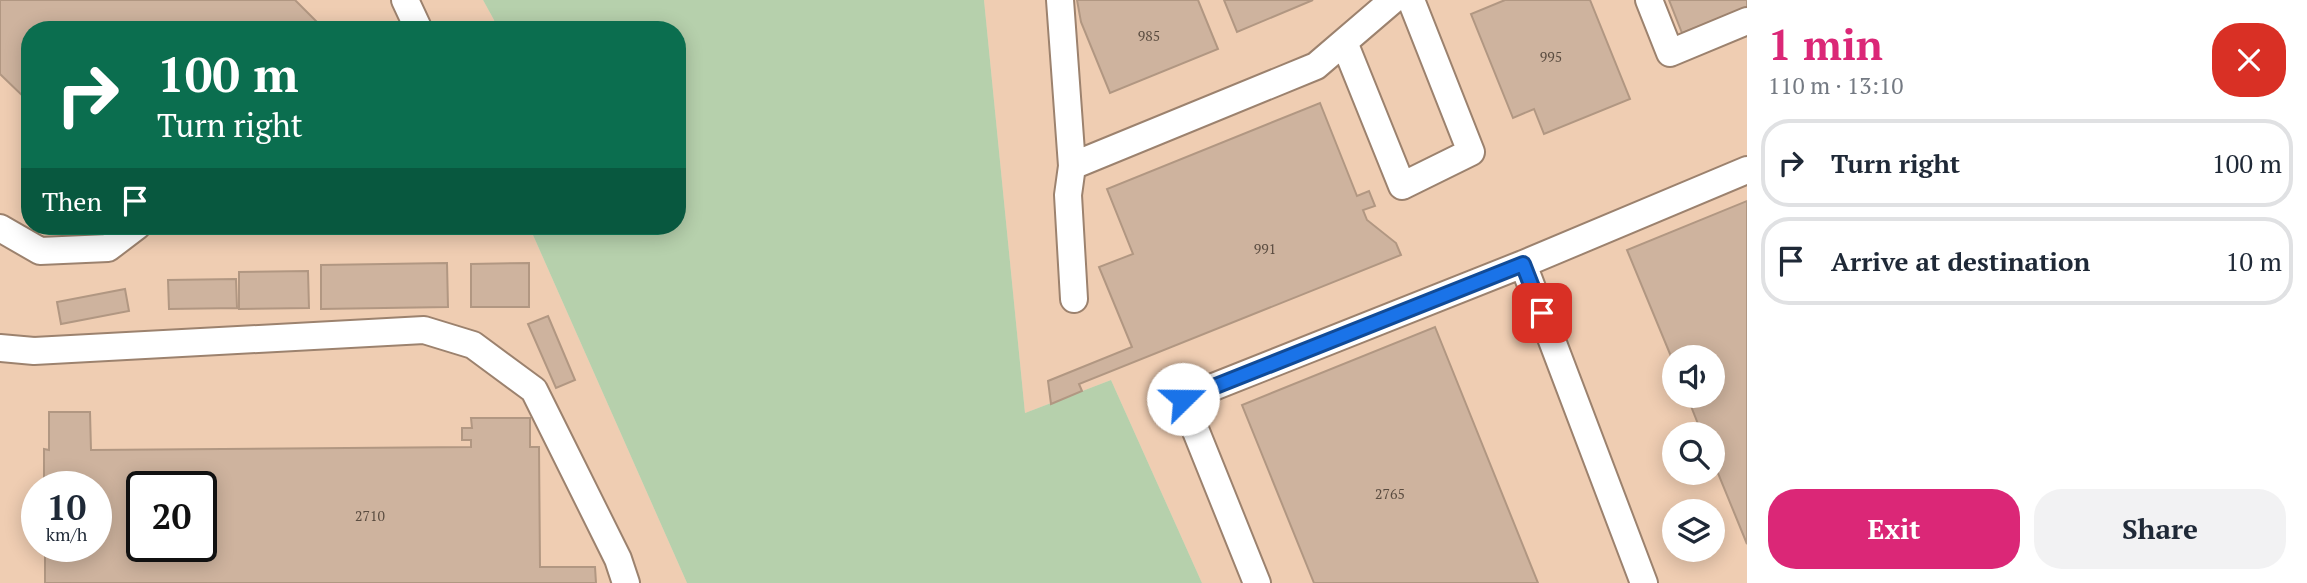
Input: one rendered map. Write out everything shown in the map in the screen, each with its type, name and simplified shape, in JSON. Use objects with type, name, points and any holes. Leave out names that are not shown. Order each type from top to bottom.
[{"type":"lane","points":[[405,0],[415,21]]},
{"type":"lane","points":[[1060,0],[1072,166],[1068,195],[1074,299]]},
{"type":"lane","points":[[1072,166],[1316,66],[1393,0]]},
{"type":"lane","points":[[1344,42],[1402,186],[1471,152],[1411,0]]},
{"type":"lane","points":[[1649,0],[1670,53],[1747,22]]},
{"type":"lane","points":[[1257,583],[1183,399],[1523,264],[1747,170]]},
{"type":"lane","points":[[0,228],[40,251],[108,248],[125,235]]},
{"type":"lane","points":[[1523,264],[1644,583]]},
{"type":"lane","points":[[0,348],[34,351],[424,331],[473,345],[534,390],[618,559],[626,583]]},
{"type":"shaded area","points":[[0,0],[483,0],[494,21],[21,21],[21,235],[533,235],[687,583],[0,583]]},
{"type":"shaded area","points":[[984,0],[1747,0],[1747,583],[1202,583],[1111,380],[1025,413]]},
{"type":"green space","points":[[483,0],[984,0],[1025,413],[1111,380],[1202,583],[687,583],[533,235],[686,235],[686,21],[494,20]]},
{"type":"building","points":[[0,0],[295,0],[316,21],[21,21],[21,94],[0,74]]},
{"type":"building","points":[[1077,0],[1198,0],[1218,49],[1110,93],[1081,22]]},
{"type":"building","points":[[1224,0],[1313,0],[1237,32]]},
{"type":"building","points":[[1505,0],[1590,0],[1630,99],[1544,134],[1534,109],[1513,118],[1471,14]]},
{"type":"building","points":[[1669,0],[1747,0],[1747,7],[1682,33]]},
{"type":"building","points":[[1320,103],[1357,196],[1369,191],[1375,206],[1363,210],[1367,220],[1396,243],[1401,255],[1079,384],[1082,391],[1051,404],[1048,381],[1132,347],[1099,267],[1133,254],[1107,189]]},
{"type":"building","points":[[1747,201],[1747,544],[1723,485],[1725,485],[1725,422],[1697,422],[1692,408],[1725,408],[1725,345],[1666,345],[1627,250]]},
{"type":"building","points":[[447,263],[448,307],[321,309],[321,265]]},
{"type":"building","points":[[529,263],[529,307],[471,307],[471,264]]},
{"type":"building","points":[[308,271],[309,308],[239,309],[239,272]]},
{"type":"building","points":[[236,279],[237,308],[169,309],[168,280]]},
{"type":"building","points":[[125,289],[129,311],[61,324],[57,302]]},
{"type":"building","points":[[548,316],[575,380],[556,388],[528,324]]},
{"type":"building","points":[[1435,327],[1538,583],[1314,583],[1242,405]]},
{"type":"building","points":[[49,412],[90,412],[91,450],[471,447],[471,440],[462,440],[462,428],[472,428],[471,418],[530,418],[530,447],[539,447],[540,567],[595,567],[596,583],[45,583],[45,562],[112,562],[112,471],[44,471],[44,449],[49,450]]},
{"type":"route","points":[[1183,399],[1523,264],[1542,313]]}]
